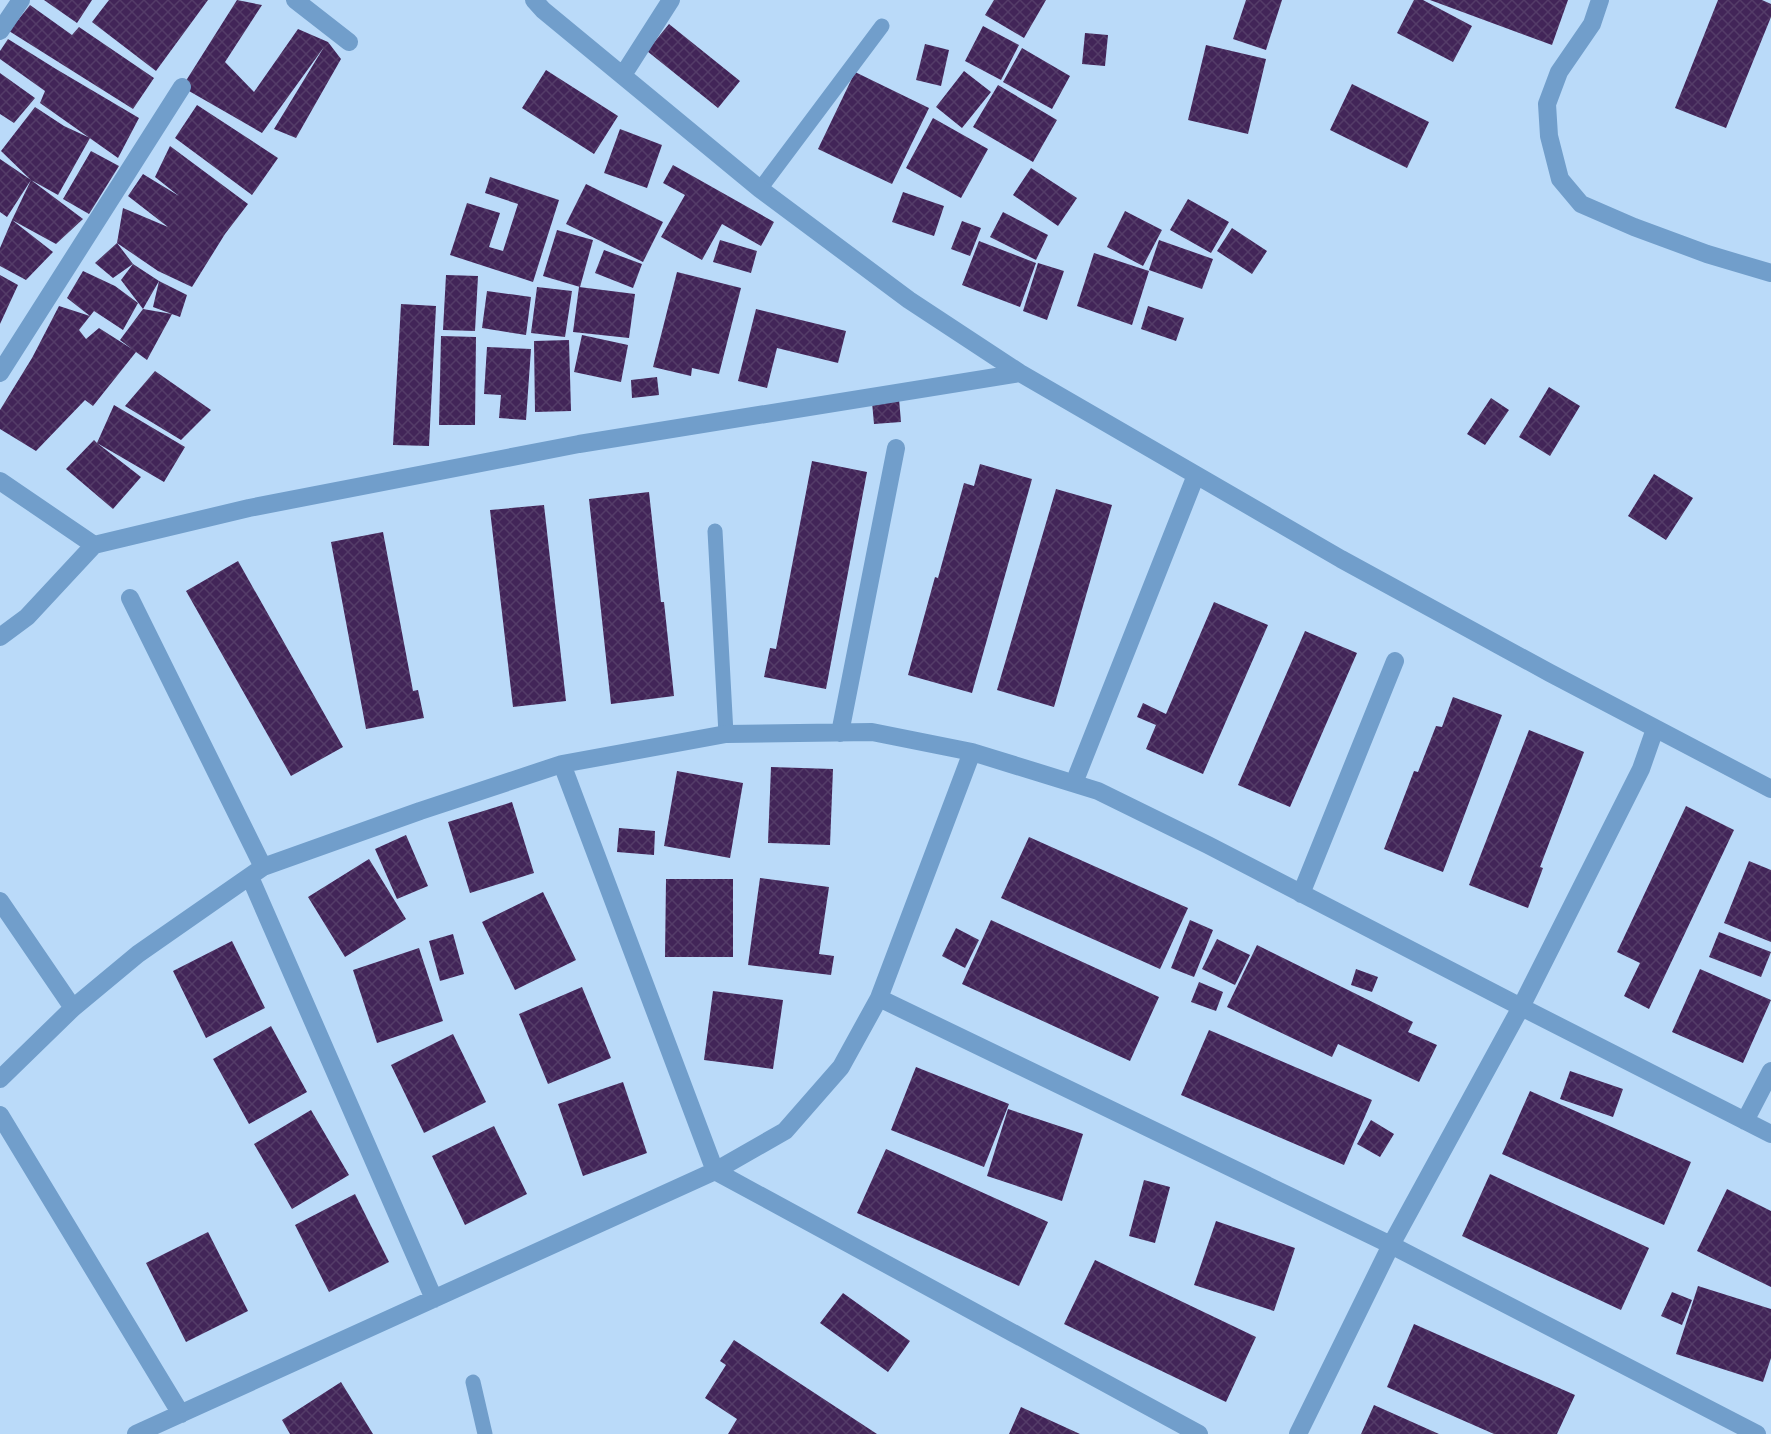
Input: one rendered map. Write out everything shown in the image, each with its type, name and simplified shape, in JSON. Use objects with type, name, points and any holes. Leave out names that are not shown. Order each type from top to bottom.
[{"type":"street","points":[[0,31],[21,0]]},
{"type":"street","points":[[295,0],[349,42]]},
{"type":"street","points":[[534,0],[543,10],[760,189],[909,300],[1020,373],[1341,559],[1550,673],[1771,789]]},
{"type":"street","points":[[623,75],[671,0]]},
{"type":"street","points":[[1600,0],[1592,24],[1559,72],[1547,104],[1549,136],[1560,179],[1581,204],[1634,227],[1707,254],[1771,273]]},
{"type":"street","points":[[0,373],[182,87]]},
{"type":"street","points":[[0,637],[27,617],[94,545],[249,508],[579,444],[1020,373]]},
{"type":"street","points":[[840,733],[896,448]]},
{"type":"street","points":[[1074,783],[1196,475]]},
{"type":"street","points":[[0,481],[94,545]]},
{"type":"street","points":[[130,598],[256,872],[434,1299]]},
{"type":"street","points":[[1301,894],[1395,661]]},
{"type":"street","points":[[1298,1434],[1391,1245],[1521,1007],[1641,769],[1655,729]]},
{"type":"street","points":[[0,1079],[73,1008],[138,954],[256,872],[420,811],[562,764],[726,734],[872,732],[972,752],[1098,791],[1771,1134]]},
{"type":"street","points":[[136,1434],[715,1171],[785,1131],[841,1067],[879,998],[972,752]]},
{"type":"street","points":[[562,764],[715,1171],[1199,1434]]},
{"type":"street","points":[[0,902],[73,1008]]},
{"type":"street","points":[[879,998],[1391,1245],[1757,1434]]},
{"type":"street","points":[[1745,1121],[1771,1071]]},
{"type":"street","points":[[0,1115],[181,1414]]},
{"type":"lane","points":[[760,189],[882,26]]},
{"type":"lane","points":[[715,531],[726,734]]},
{"type":"lane","points":[[473,1382],[485,1434]]},
{"type":"building","points":[[44,0],[92,0],[77,23]]},
{"type":"building","points":[[109,0],[208,0],[156,71],[92,22]]},
{"type":"building","points":[[237,0],[262,5],[225,62],[254,92],[298,29],[328,42],[341,59],[296,138],[274,129],[324,47],[262,133],[182,87]]},
{"type":"building","points":[[994,0],[1046,0],[1024,38],[985,15]]},
{"type":"building","points":[[1246,0],[1282,0],[1266,50],[1233,39]]},
{"type":"building","points":[[1414,0],[1423,0],[1472,26],[1453,62],[1397,33]]},
{"type":"building","points":[[1430,0],[1568,0],[1552,45]]},
{"type":"building","points":[[1718,0],[1762,0],[1771,4],[1771,17],[1726,128],[1675,108]]},
{"type":"building","points":[[30,5],[72,35],[79,27],[154,78],[133,109],[9,31]]},
{"type":"building","points":[[669,24],[740,81],[718,108],[647,51]]},
{"type":"building","points":[[983,26],[1019,45],[1001,80],[965,61]]},
{"type":"building","points":[[1085,33],[1108,35],[1105,66],[1082,64]]},
{"type":"building","points":[[8,39],[139,118],[118,158],[40,103],[45,91],[0,59],[0,51]]},
{"type":"building","points":[[925,44],[949,50],[941,86],[916,80]]},
{"type":"building","points":[[1206,45],[1266,59],[1248,134],[1188,120]]},
{"type":"building","points":[[1022,48],[1070,76],[1052,109],[1003,82]]},
{"type":"building","points":[[546,70],[618,116],[594,154],[522,108]]},
{"type":"building","points":[[964,71],[991,92],[962,128],[936,107]]},
{"type":"building","points":[[855,72],[929,108],[892,184],[818,149]]},
{"type":"building","points":[[0,73],[35,98],[14,123],[0,114]]},
{"type":"building","points":[[1352,84],[1429,122],[1407,168],[1330,130]]},
{"type":"building","points":[[998,85],[1057,120],[1033,162],[973,127]]},
{"type":"building","points":[[197,105],[278,158],[252,195],[175,138]]},
{"type":"building","points":[[35,107],[64,126],[90,138],[58,195],[31,180],[1,151]]},
{"type":"building","points":[[933,118],[988,149],[961,198],[906,168]]},
{"type":"building","points":[[620,129],[662,145],[647,188],[604,173]]},
{"type":"building","points":[[170,146],[248,204],[225,234],[192,287],[158,271],[117,243],[123,208],[168,227],[128,196],[143,174],[179,196],[155,177]]},
{"type":"building","points":[[91,151],[119,166],[89,214],[63,199]]},
{"type":"building","points":[[0,159],[31,180],[7,217],[0,212]]},
{"type":"building","points":[[673,165],[774,222],[761,246],[722,224],[702,260],[661,237],[685,195],[663,183]]},
{"type":"building","points":[[1031,168],[1077,198],[1058,226],[1013,195]]},
{"type":"building","points":[[490,177],[559,200],[533,282],[450,255],[467,203],[500,213],[489,247],[503,251],[518,204],[485,193]]},
{"type":"building","points":[[31,180],[83,219],[56,244],[12,220]]},
{"type":"building","points":[[586,184],[663,222],[643,262],[566,224]]},
{"type":"building","points":[[903,192],[944,206],[934,236],[892,222]]},
{"type":"building","points":[[1188,199],[1229,222],[1211,253],[1170,230]]},
{"type":"building","points":[[1125,211],[1162,230],[1143,266],[1107,247]]},
{"type":"building","points":[[1003,212],[1048,235],[1036,260],[990,237]]},
{"type":"building","points":[[12,220],[53,252],[26,280],[0,266],[0,248]]},
{"type":"building","points":[[962,221],[981,228],[970,256],[951,249]]},
{"type":"building","points":[[1232,228],[1267,251],[1252,274],[1217,251]]},
{"type":"building","points":[[557,230],[593,240],[580,287],[543,276]]},
{"type":"building","points":[[720,240],[757,251],[751,273],[713,262]]},
{"type":"building","points":[[1159,240],[1213,259],[1202,289],[1149,270]]},
{"type":"building","points":[[979,241],[1036,263],[1020,307],[962,285]]},
{"type":"building","points":[[117,243],[133,264],[113,278],[95,263]]},
{"type":"building","points":[[604,250],[642,264],[633,288],[595,273]]},
{"type":"building","points":[[1094,253],[1149,271],[1132,325],[1077,306]]},
{"type":"building","points":[[1038,263],[1064,271],[1047,320],[1023,311]]},
{"type":"building","points":[[133,264],[159,281],[143,309],[121,280]]},
{"type":"building","points":[[83,271],[115,286],[138,303],[123,330],[94,311],[90,316],[67,298]]},
{"type":"building","points":[[677,272],[741,288],[719,374],[692,368],[691,376],[653,367]]},
{"type":"building","points":[[0,275],[18,285],[0,324]]},
{"type":"building","points":[[446,275],[478,276],[475,331],[443,330]]},
{"type":"building","points":[[159,281],[187,295],[180,317],[153,307]]},
{"type":"building","points":[[537,287],[572,291],[565,337],[531,333]]},
{"type":"building","points":[[579,287],[635,294],[629,338],[573,332]]},
{"type":"building","points":[[487,291],[531,297],[526,335],[482,328]]},
{"type":"building","points":[[401,304],[436,306],[429,446],[393,445]]},
{"type":"building","points":[[59,306],[90,316],[79,330],[86,339],[99,328],[132,349],[120,340],[143,309],[172,314],[147,360],[136,352],[93,406],[85,400],[36,451],[0,429],[0,410],[32,358]]},
{"type":"building","points":[[1148,306],[1184,318],[1176,341],[1141,329]]},
{"type":"building","points":[[756,309],[846,331],[838,363],[777,348],[767,388],[738,381]]},
{"type":"building","points":[[582,335],[628,345],[621,382],[574,372]]},
{"type":"building","points":[[441,336],[476,337],[475,425],[439,425]]},
{"type":"building","points":[[569,340],[571,411],[535,412],[534,341]]},
{"type":"building","points":[[487,347],[531,349],[526,420],[499,418],[501,395],[484,394]]},
{"type":"building","points":[[155,371],[211,410],[181,440],[125,406]]},
{"type":"building","points":[[657,377],[659,395],[632,398],[631,380]]},
{"type":"building","points":[[1549,387],[1580,406],[1550,456],[1519,437]]},
{"type":"building","points":[[1491,398],[1509,410],[1485,445],[1467,434]]},
{"type":"building","points":[[899,399],[901,422],[874,424],[872,402]]},
{"type":"building","points":[[114,405],[185,447],[164,482],[97,443]]},
{"type":"building","points":[[94,440],[141,477],[113,509],[66,469]]},
{"type":"building","points":[[812,461],[867,472],[826,689],[764,677],[770,648],[776,649]]},
{"type":"building","points":[[980,464],[1032,479],[972,693],[908,675],[964,483],[974,486]]},
{"type":"building","points":[[1654,474],[1693,498],[1666,540],[1628,516]]},
{"type":"building","points":[[1056,489],[1112,505],[1054,707],[997,690]]},
{"type":"building","points":[[649,492],[674,696],[611,704],[589,499]]},
{"type":"building","points":[[544,505],[566,701],[513,707],[490,510]]},
{"type":"building","points":[[383,532],[413,691],[418,690],[424,718],[366,729],[331,542]]},
{"type":"building","points":[[238,561],[343,747],[291,776],[186,591]]},
{"type":"building","points":[[1214,602],[1268,625],[1203,774],[1146,749],[1156,725],[1137,717],[1143,703],[1166,714]]},
{"type":"building","points":[[1305,631],[1357,653],[1290,807],[1238,785]]},
{"type":"building","points":[[1453,697],[1502,715],[1443,872],[1384,849],[1414,771],[1418,772],[1436,726],[1442,727]]},
{"type":"building","points":[[1529,730],[1584,752],[1540,867],[1543,868],[1528,908],[1469,885]]},
{"type":"building","points":[[771,767],[833,769],[830,845],[768,843]]},
{"type":"building","points":[[677,771],[743,783],[730,858],[664,846]]},
{"type":"building","points":[[512,802],[534,873],[470,893],[448,822]]},
{"type":"building","points":[[1686,806],[1734,830],[1649,1009],[1624,996],[1640,963],[1617,952]]},
{"type":"building","points":[[619,828],[655,831],[654,855],[617,852]]},
{"type":"building","points":[[406,835],[428,886],[397,899],[375,849]]},
{"type":"building","points":[[1029,837],[1188,908],[1160,969],[1001,898]]},
{"type":"building","points":[[369,859],[406,919],[345,957],[308,897]]},
{"type":"building","points":[[1749,861],[1771,870],[1771,942],[1724,923]]},
{"type":"building","points":[[760,878],[829,887],[819,954],[834,956],[831,975],[748,965]]},
{"type":"building","points":[[666,879],[733,879],[733,957],[665,957]]},
{"type":"building","points":[[543,892],[576,960],[515,990],[482,922]]},
{"type":"building","points":[[991,920],[1159,997],[1130,1061],[962,984]]},
{"type":"building","points":[[1190,920],[1213,930],[1194,977],[1171,968]]},
{"type":"building","points":[[956,928],[979,940],[965,968],[942,956]]},
{"type":"building","points":[[1719,932],[1771,952],[1761,977],[1709,957]]},
{"type":"building","points":[[453,934],[464,974],[440,981],[429,941]]},
{"type":"building","points":[[1217,939],[1250,955],[1235,985],[1202,969]]},
{"type":"building","points":[[232,941],[265,1008],[206,1038],[173,971]]},
{"type":"building","points":[[1257,945],[1413,1022],[1408,1032],[1437,1045],[1419,1082],[1338,1044],[1332,1057],[1227,1007]]},
{"type":"building","points":[[419,948],[443,1021],[377,1043],[353,970]]},
{"type":"building","points":[[1356,969],[1378,977],[1372,992],[1351,985]]},
{"type":"building","points":[[1700,969],[1771,1000],[1743,1063],[1672,1032]]},
{"type":"building","points":[[1199,982],[1223,992],[1216,1011],[1191,1002]]},
{"type":"building","points":[[582,987],[611,1058],[548,1084],[519,1014]]},
{"type":"building","points":[[713,991],[783,1000],[773,1069],[704,1060]]},
{"type":"building","points":[[271,1026],[307,1092],[249,1124],[213,1059]]},
{"type":"building","points":[[1209,1030],[1372,1100],[1344,1165],[1181,1095]]},
{"type":"building","points":[[453,1034],[486,1102],[424,1133],[391,1065]]},
{"type":"building","points":[[916,1067],[1009,1104],[984,1167],[891,1130]]},
{"type":"building","points":[[1570,1071],[1623,1089],[1613,1117],[1560,1099]]},
{"type":"building","points":[[623,1082],[647,1153],[583,1176],[558,1104]]},
{"type":"building","points":[[1530,1091],[1691,1162],[1664,1225],[1502,1154]]},
{"type":"building","points":[[1008,1109],[1083,1134],[1062,1201],[987,1176]]},
{"type":"building","points":[[311,1110],[349,1175],[292,1209],[254,1144]]},
{"type":"building","points":[[1371,1120],[1394,1134],[1380,1157],[1357,1144]]},
{"type":"building","points":[[494,1126],[527,1194],[465,1225],[432,1156]]},
{"type":"building","points":[[886,1149],[1048,1222],[1019,1286],[857,1213]]},
{"type":"building","points":[[1490,1174],[1649,1248],[1621,1310],[1462,1236]]},
{"type":"building","points":[[1144,1180],[1170,1187],[1155,1243],[1129,1236]]},
{"type":"building","points":[[1727,1189],[1771,1211],[1771,1287],[1697,1251]]},
{"type":"building","points":[[355,1194],[389,1262],[329,1292],[295,1225]]},
{"type":"building","points":[[1216,1221],[1295,1248],[1274,1311],[1194,1285]]},
{"type":"building","points":[[208,1232],[248,1311],[186,1342],[146,1263]]},
{"type":"building","points":[[1095,1260],[1256,1337],[1226,1402],[1064,1324]]},
{"type":"building","points":[[1698,1286],[1771,1309],[1771,1358],[1763,1382],[1676,1354]]},
{"type":"building","points":[[1672,1292],[1692,1300],[1682,1325],[1661,1316]]},
{"type":"building","points":[[843,1293],[910,1341],[888,1372],[820,1323]]},
{"type":"building","points":[[1414,1324],[1575,1395],[1557,1434],[1494,1434],[1387,1387]]},
{"type":"building","points":[[734,1340],[877,1434],[728,1434],[737,1419],[705,1398],[726,1365],[720,1361]]},
{"type":"building","points":[[341,1382],[373,1434],[290,1434],[282,1420]]},
{"type":"building","points":[[1374,1405],[1439,1434],[1361,1434]]},
{"type":"building","points":[[1021,1407],[1080,1434],[1009,1434]]}]
